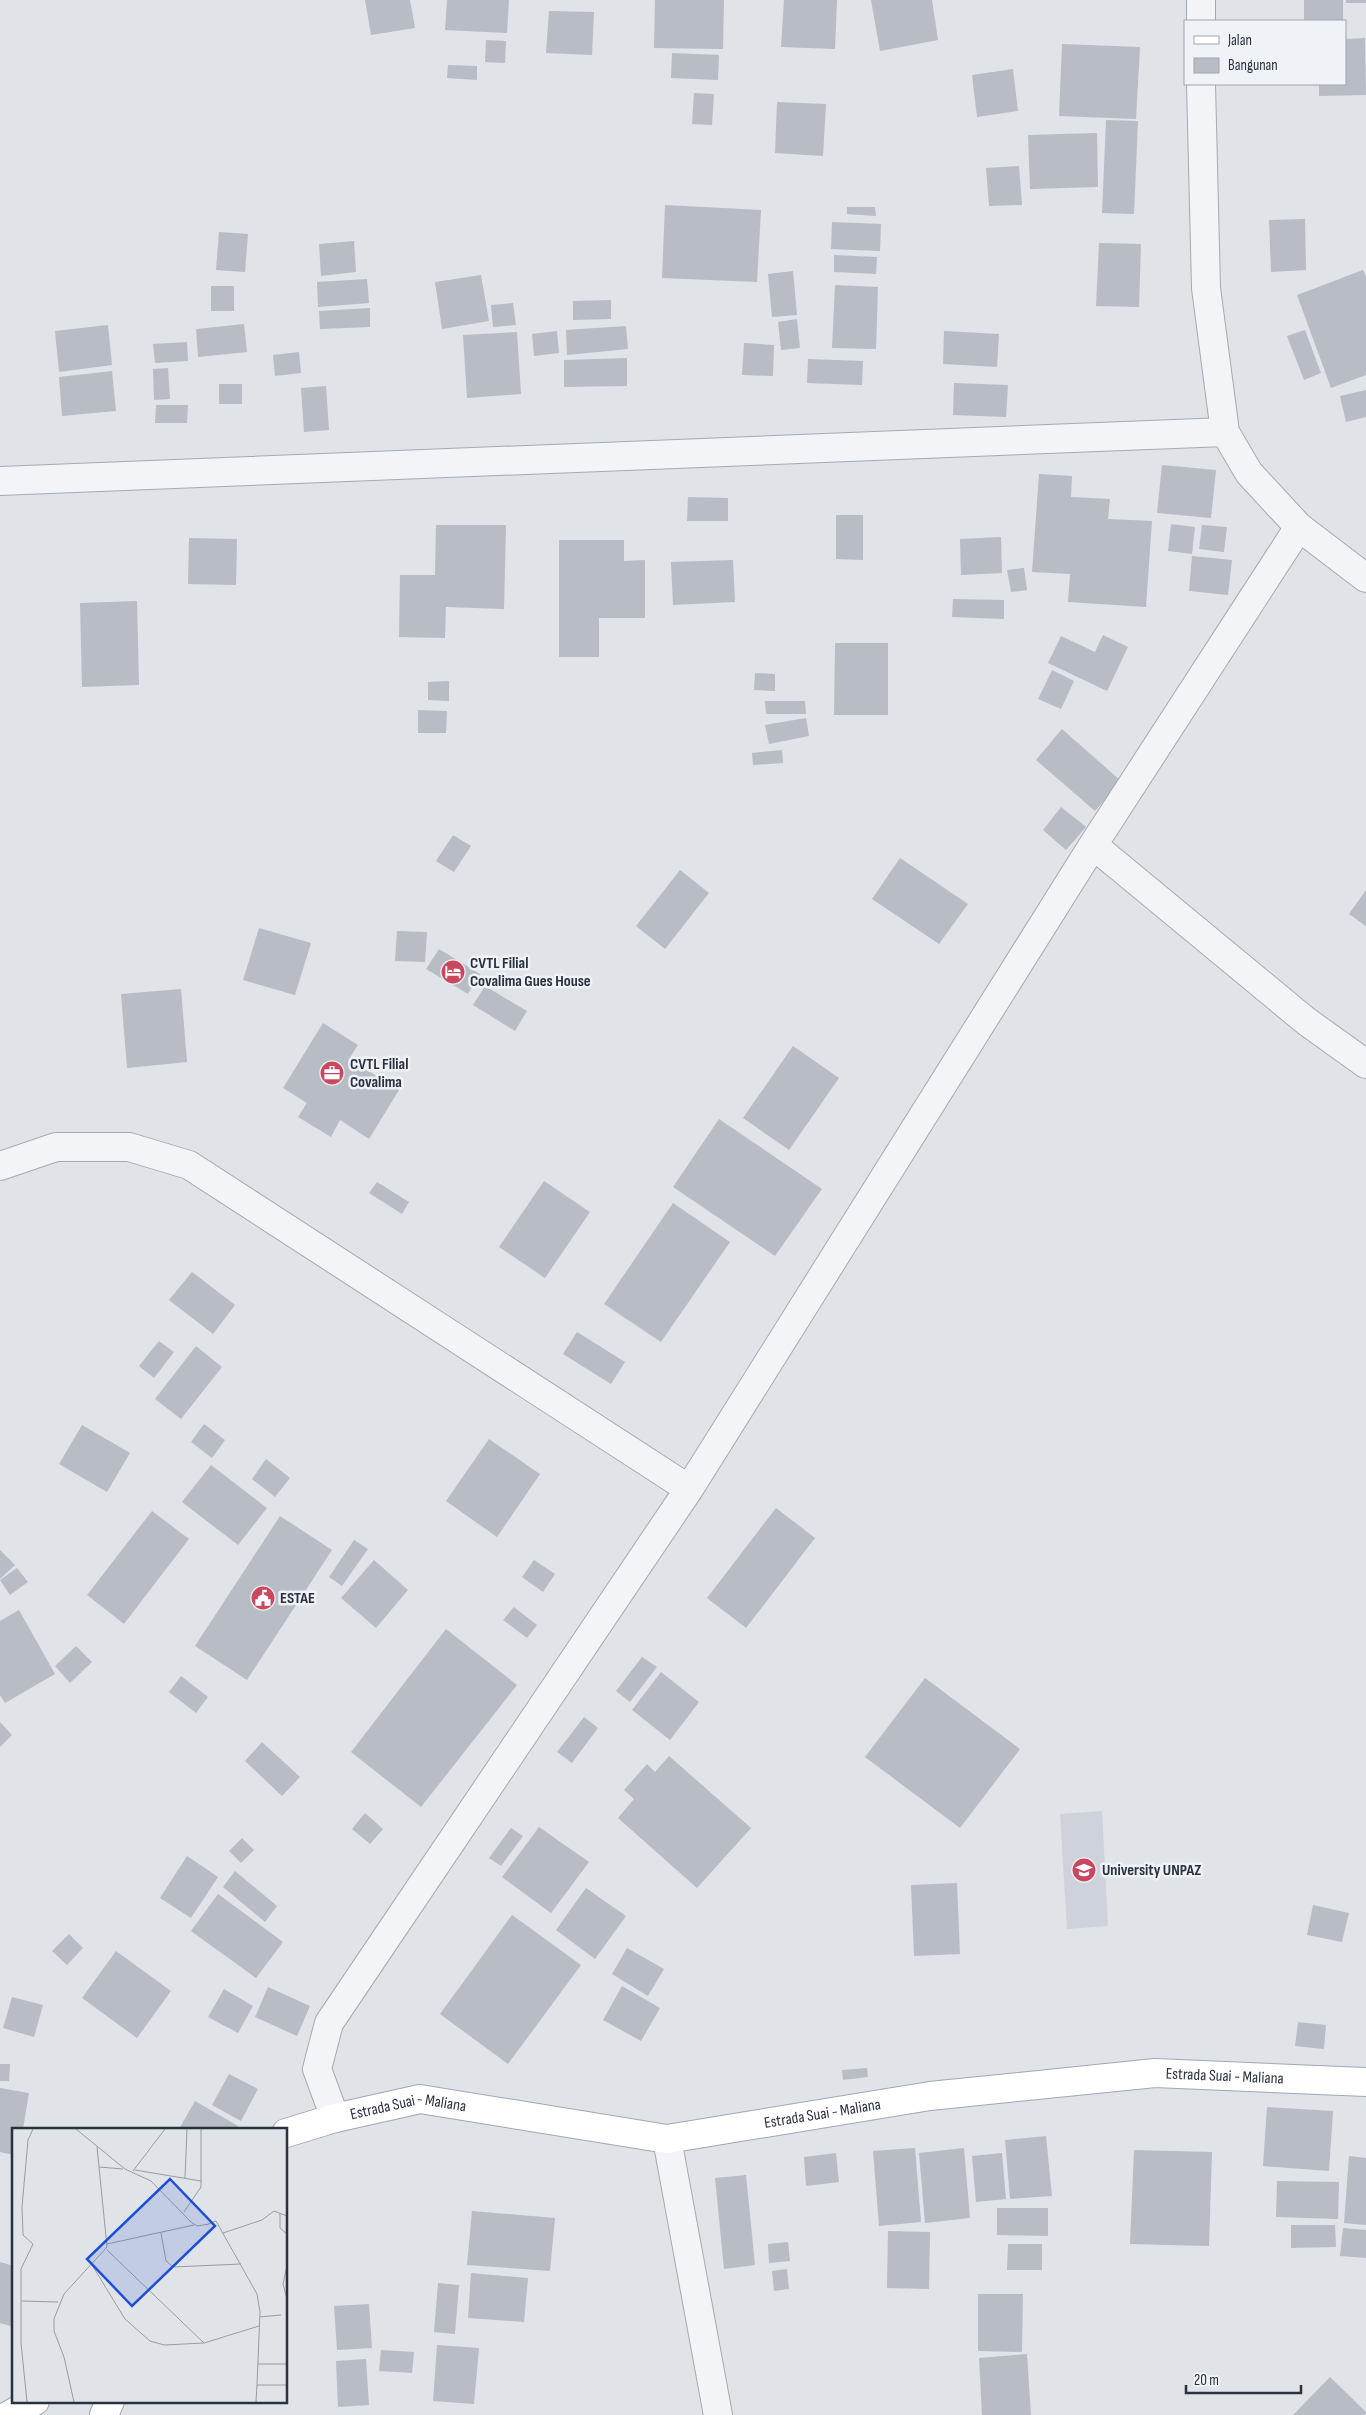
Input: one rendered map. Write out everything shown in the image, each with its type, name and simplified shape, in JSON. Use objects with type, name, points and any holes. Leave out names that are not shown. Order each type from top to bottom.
[{"type":"main road","name":"Estrada Suai - Maliana","points":[[288,2132],[334,2118],[420,2098],[667,2139],[930,2096],[1155,2073],[1366,2082]]},
{"type":"main road","points":[[9,2415],[33,2402]]},
{"type":"main road","points":[[104,2415],[110,2402]]},
{"type":"street","points":[[1201,0],[1201,20]]},
{"type":"street","points":[[1201,85],[1206,288],[1225,432],[1250,473],[1299,527],[1366,578]]},
{"type":"street","points":[[0,481],[1225,432]]},
{"type":"street","points":[[334,2118],[317,2068],[329,2022],[689,1488],[1093,845],[1299,527]]},
{"type":"street","points":[[1093,845],[1306,1021],[1366,1064]]},
{"type":"street","points":[[0,1166],[56,1147],[129,1147],[189,1165],[689,1488]]},
{"type":"street","points":[[667,2139],[718,2415]]},
{"type":"shaded area","name":"University UNPAZ","points":[[1102,1811],[1108,1926],[1067,1929],[1060,1814]]},
{"type":"building","points":[[365,0],[410,0],[415,28],[371,35]]},
{"type":"building","points":[[447,0],[509,0],[507,33],[445,30]]},
{"type":"building","points":[[655,0],[724,0],[723,49],[654,48]]},
{"type":"building","points":[[784,0],[837,0],[835,49],[781,47]]},
{"type":"building","points":[[871,0],[932,0],[938,40],[880,51]]},
{"type":"building","points":[[1304,0],[1343,0],[1343,20],[1304,20]]},
{"type":"building","points":[[1346,0],[1366,0],[1366,3],[1346,3]]},
{"type":"building","points":[[549,11],[594,12],[592,55],[546,53]]},
{"type":"building","points":[[1365,38],[1366,95],[1319,96],[1319,85],[1346,85],[1346,39]]},
{"type":"building","points":[[486,40],[506,41],[505,63],[485,62]]},
{"type":"building","points":[[1062,44],[1140,47],[1136,119],[1059,116]]},
{"type":"building","points":[[672,53],[719,55],[718,80],[671,78]]},
{"type":"building","points":[[448,65],[477,66],[477,80],[447,78]]},
{"type":"building","points":[[1013,69],[1018,111],[977,117],[972,75]]},
{"type":"building","points":[[694,93],[714,94],[712,125],[692,124]]},
{"type":"building","points":[[777,102],[826,104],[823,156],[775,153]]},
{"type":"building","points":[[1106,120],[1138,121],[1134,214],[1102,213]]},
{"type":"building","points":[[1097,133],[1098,187],[1030,189],[1028,135]]},
{"type":"building","points":[[1019,166],[1022,205],[989,206],[986,168]]},
{"type":"building","points":[[665,205],[761,210],[757,282],[662,278]]},
{"type":"building","points":[[847,207],[875,207],[876,216],[847,214]]},
{"type":"building","points":[[1305,219],[1306,270],[1271,272],[1269,220]]},
{"type":"building","points":[[832,222],[881,224],[880,251],[831,249]]},
{"type":"building","points":[[219,232],[248,234],[245,272],[216,270]]},
{"type":"building","points":[[354,241],[356,272],[321,276],[319,244]]},
{"type":"building","points":[[1099,243],[1141,244],[1139,307],[1096,306]]},
{"type":"building","points":[[834,255],[877,257],[876,274],[834,272]]},
{"type":"building","points":[[1363,270],[1366,277],[1366,375],[1331,388],[1297,295]]},
{"type":"building","points":[[793,271],[797,315],[772,317],[768,274]]},
{"type":"building","points":[[481,275],[489,321],[442,329],[435,282]]},
{"type":"building","points":[[367,279],[369,303],[318,307],[317,282]]},
{"type":"building","points":[[835,285],[878,287],[876,349],[832,348]]},
{"type":"building","points":[[211,286],[234,286],[234,311],[211,311]]},
{"type":"building","points":[[611,300],[611,319],[573,320],[573,301]]},
{"type":"building","points":[[513,303],[516,325],[493,327],[491,305]]},
{"type":"building","points":[[370,308],[370,327],[320,329],[319,311]]},
{"type":"building","points":[[797,319],[800,348],[781,350],[778,322]]},
{"type":"building","points":[[244,324],[247,352],[198,357],[196,329]]},
{"type":"building","points":[[108,325],[112,365],[59,372],[55,331]]},
{"type":"building","points":[[626,326],[628,349],[567,355],[566,330]]},
{"type":"building","points":[[1305,330],[1321,373],[1304,380],[1287,336]]},
{"type":"building","points":[[557,331],[559,353],[534,356],[532,334]]},
{"type":"building","points":[[944,331],[999,334],[997,367],[943,364]]},
{"type":"building","points":[[517,332],[521,394],[467,398],[463,335]]},
{"type":"building","points":[[187,342],[188,361],[155,363],[153,344]]},
{"type":"building","points":[[744,343],[774,345],[773,376],[742,375]]},
{"type":"building","points":[[299,352],[301,373],[275,376],[273,355]]},
{"type":"building","points":[[627,358],[627,386],[564,387],[564,360]]},
{"type":"building","points":[[808,359],[863,361],[862,385],[807,383]]},
{"type":"building","points":[[168,368],[170,399],[154,400],[153,369]]},
{"type":"building","points":[[112,371],[116,411],[62,416],[59,377]]},
{"type":"building","points":[[954,383],[1008,385],[1006,417],[953,415]]},
{"type":"building","points":[[219,384],[242,384],[242,404],[219,404]]},
{"type":"building","points":[[326,386],[329,430],[304,432],[301,388]]},
{"type":"building","points":[[1366,390],[1366,417],[1346,422],[1340,396]]},
{"type":"building","points":[[156,405],[188,405],[187,423],[155,423]]},
{"type":"building","points":[[1162,465],[1216,470],[1211,518],[1157,513]]},
{"type":"building","points":[[1039,474],[1072,476],[1071,497],[1110,499],[1108,519],[1152,521],[1146,607],[1068,602],[1070,574],[1032,572]]},
{"type":"building","points":[[688,497],[728,498],[728,521],[687,521]]},
{"type":"building","points":[[836,515],[863,515],[863,560],[836,559]]},
{"type":"building","points":[[1171,524],[1195,527],[1192,554],[1168,551]]},
{"type":"building","points":[[436,525],[506,525],[504,609],[446,607],[445,638],[399,637],[400,575],[435,575]]},
{"type":"building","points":[[1202,525],[1227,527],[1224,552],[1199,549]]},
{"type":"building","points":[[1001,537],[1002,573],[961,575],[960,539]]},
{"type":"building","points":[[189,538],[237,539],[236,585],[188,584]]},
{"type":"building","points":[[559,540],[624,540],[624,561],[645,560],[645,618],[599,618],[599,657],[559,657]]},
{"type":"building","points":[[1192,556],[1232,560],[1228,595],[1189,591]]},
{"type":"building","points":[[733,560],[735,602],[673,605],[671,562]]},
{"type":"building","points":[[1024,568],[1027,590],[1011,592],[1007,570]]},
{"type":"building","points":[[953,599],[1004,600],[1004,619],[952,617]]},
{"type":"building","points":[[137,601],[139,685],[82,687],[80,603]]},
{"type":"building","points":[[1103,635],[1128,647],[1107,691],[1048,663],[1061,636],[1095,652]]},
{"type":"building","points":[[835,643],[888,643],[888,715],[834,715]]},
{"type":"building","points":[[1052,670],[1074,681],[1061,709],[1038,699]]},
{"type":"building","points":[[755,673],[775,674],[775,691],[754,690]]},
{"type":"building","points":[[449,681],[449,701],[428,700],[428,682]]},
{"type":"building","points":[[765,701],[805,701],[806,714],[766,714]]},
{"type":"building","points":[[418,710],[447,711],[446,733],[418,733]]},
{"type":"building","points":[[806,718],[809,736],[769,744],[765,725]]},
{"type":"building","points":[[1062,729],[1121,781],[1095,811],[1036,760]]},
{"type":"building","points":[[782,750],[783,763],[753,765],[752,753]]},
{"type":"building","points":[[1061,807],[1086,827],[1066,850],[1043,830]]},
{"type":"building","points":[[453,835],[471,846],[454,872],[436,861]]},
{"type":"building","points":[[900,858],[968,904],[939,944],[872,899]]},
{"type":"building","points":[[680,870],[709,893],[665,949],[636,926]]},
{"type":"building","points":[[1366,890],[1366,926],[1349,914]]},
{"type":"building","points":[[259,928],[311,943],[295,995],[243,980]]},
{"type":"building","points":[[397,931],[427,932],[425,962],[395,961]]},
{"type":"building","name":"CVTL Filial Covalima Gues House","points":[[439,949],[480,974],[468,994],[426,969]]},
{"type":"building","name":"CVTL Filial Covalima Gues House","points":[[485,986],[527,1011],[515,1031],[473,1005]]},
{"type":"building","points":[[181,989],[187,1062],[127,1068],[121,994]]},
{"type":"building","name":"CVTL Filial Covalima","points":[[323,1023],[358,1045],[349,1059],[399,1090],[369,1139],[340,1120],[331,1137],[298,1117],[307,1103],[283,1088]]},
{"type":"building","points":[[793,1046],[839,1078],[789,1150],[743,1118]]},
{"type":"building","points":[[719,1119],[822,1189],[775,1256],[673,1187]]},
{"type":"building","points":[[544,1181],[590,1212],[545,1278],[499,1247]]},
{"type":"building","points":[[377,1182],[409,1202],[402,1214],[369,1193]]},
{"type":"building","points":[[673,1203],[730,1242],[661,1342],[604,1304]]},
{"type":"building","points":[[192,1272],[235,1305],[213,1334],[169,1300]]},
{"type":"building","points":[[577,1332],[625,1362],[611,1384],[563,1354]]},
{"type":"building","points":[[159,1341],[174,1352],[154,1378],[139,1366]]},
{"type":"building","points":[[196,1346],[222,1367],[181,1419],[155,1399]]},
{"type":"building","points":[[204,1424],[225,1440],[212,1458],[191,1442]]},
{"type":"building","points":[[82,1425],[130,1453],[107,1492],[59,1464]]},
{"type":"building","points":[[489,1439],[540,1474],[497,1537],[446,1501]]},
{"type":"building","points":[[266,1459],[290,1478],[275,1497],[252,1479]]},
{"type":"building","points":[[211,1465],[267,1508],[238,1545],[182,1502]]},
{"type":"building","points":[[776,1508],[815,1538],[746,1628],[707,1598]]},
{"type":"building","points":[[152,1511],[189,1539],[124,1624],[87,1595]]},
{"type":"building","name":"ESTAE","points":[[280,1516],[332,1550],[247,1680],[195,1646]]},
{"type":"building","points":[[354,1540],[368,1549],[342,1586],[329,1577]]},
{"type":"building","points":[[0,1550],[15,1565],[0,1579]]},
{"type":"building","points":[[374,1560],[408,1590],[376,1628],[341,1598]]},
{"type":"building","points":[[534,1560],[555,1574],[543,1592],[522,1577]]},
{"type":"building","points":[[17,1568],[28,1582],[10,1595],[0,1580]]},
{"type":"building","points":[[514,1607],[537,1625],[527,1638],[503,1620]]},
{"type":"building","points":[[19,1610],[55,1674],[5,1703],[0,1695],[0,1621]]},
{"type":"building","points":[[446,1629],[517,1685],[421,1807],[351,1752]]},
{"type":"building","points":[[76,1646],[92,1662],[70,1683],[55,1666]]},
{"type":"building","points":[[642,1657],[657,1667],[630,1702],[616,1691]]},
{"type":"building","points":[[661,1672],[699,1702],[670,1740],[632,1710]]},
{"type":"building","points":[[181,1676],[208,1697],[196,1713],[169,1692]]},
{"type":"building","points":[[925,1678],[1020,1749],[960,1828],[865,1757]]},
{"type":"building","points":[[584,1717],[598,1728],[572,1763],[557,1752]]},
{"type":"building","points":[[0,1722],[12,1735],[0,1747]]},
{"type":"building","points":[[262,1742],[300,1777],[282,1796],[245,1761]]},
{"type":"building","points":[[669,1756],[751,1828],[697,1888],[618,1818],[634,1799],[624,1790],[647,1764],[655,1772]]},
{"type":"building","points":[[365,1813],[383,1829],[370,1844],[352,1829]]},
{"type":"building","points":[[539,1827],[589,1862],[551,1913],[502,1877]]},
{"type":"building","points":[[511,1828],[523,1836],[501,1866],[489,1858]]},
{"type":"building","points":[[242,1838],[254,1850],[241,1863],[229,1851]]},
{"type":"building","points":[[187,1856],[218,1877],[191,1918],[160,1898]]},
{"type":"building","points":[[235,1871],[277,1906],[265,1922],[223,1887]]},
{"type":"building","points":[[957,1883],[960,1954],[914,1956],[911,1885]]},
{"type":"building","points":[[586,1888],[626,1916],[595,1959],[556,1930]]},
{"type":"building","points":[[218,1894],[283,1942],[256,1978],[191,1931]]},
{"type":"building","points":[[1313,1905],[1349,1913],[1342,1942],[1307,1935]]},
{"type":"building","points":[[512,1915],[581,1965],[508,2064],[440,2014]]},
{"type":"building","points":[[69,1934],[83,1948],[67,1965],[52,1951]]},
{"type":"building","points":[[627,1948],[664,1969],[648,1996],[612,1974]]},
{"type":"building","points":[[116,1951],[171,1991],[137,2038],[82,1998]]},
{"type":"building","points":[[622,1986],[660,2008],[641,2041],[603,2020]]},
{"type":"building","points":[[268,1987],[310,2006],[297,2036],[255,2017]]},
{"type":"building","points":[[224,1989],[253,2006],[238,2033],[208,2017]]},
{"type":"building","points":[[12,1997],[43,2005],[34,2037],[3,2028]]},
{"type":"building","points":[[1298,2022],[1326,2025],[1324,2049],[1295,2046]]},
{"type":"building","points":[[0,2064],[10,2064],[9,2081],[0,2081]]},
{"type":"building","points":[[867,2068],[868,2077],[843,2080],[842,2070]]},
{"type":"building","points":[[229,2074],[258,2089],[241,2121],[212,2105]]},
{"type":"building","points":[[0,2088],[29,2093],[23,2128],[12,2128],[12,2155],[0,2152]]},
{"type":"building","points":[[195,2101],[238,2126],[237,2128],[180,2128]]},
{"type":"building","points":[[1267,2107],[1333,2111],[1329,2171],[1263,2166]]},
{"type":"building","points":[[1046,2136],[1052,2196],[1010,2199],[1005,2140]]},
{"type":"building","points":[[915,2148],[921,2222],[879,2226],[873,2151]]},
{"type":"building","points":[[964,2148],[970,2218],[925,2223],[919,2153]]},
{"type":"building","points":[[1134,2150],[1212,2152],[1209,2246],[1130,2244]]},
{"type":"building","points":[[836,2153],[839,2182],[806,2186],[804,2157]]},
{"type":"building","points":[[1002,2153],[1006,2199],[976,2202],[972,2156]]},
{"type":"building","points":[[1349,2156],[1366,2158],[1366,2225],[1344,2223]]},
{"type":"building","points":[[746,2175],[755,2265],[724,2269],[715,2178]]},
{"type":"building","points":[[1277,2181],[1339,2182],[1338,2219],[1276,2217]]},
{"type":"building","points":[[997,2208],[1048,2208],[1048,2236],[997,2235]]},
{"type":"building","points":[[472,2211],[555,2218],[550,2271],[467,2265]]},
{"type":"building","points":[[1291,2225],[1335,2225],[1336,2247],[1291,2248]]},
{"type":"building","points":[[1343,2228],[1366,2230],[1366,2258],[1340,2256]]},
{"type":"building","points":[[888,2231],[930,2232],[929,2289],[887,2288]]},
{"type":"building","points":[[788,2242],[790,2261],[769,2263],[768,2244]]},
{"type":"building","points":[[1008,2244],[1042,2244],[1042,2270],[1007,2270]]},
{"type":"building","points":[[0,2262],[12,2265],[12,2326],[0,2323]]},
{"type":"building","points":[[787,2269],[789,2289],[774,2291],[772,2271]]},
{"type":"building","points":[[471,2273],[528,2278],[524,2322],[468,2318]]},
{"type":"building","points":[[438,2283],[459,2285],[455,2334],[434,2332]]},
{"type":"building","points":[[978,2294],[1023,2294],[1022,2352],[978,2351]]},
{"type":"building","points":[[369,2304],[372,2348],[337,2350],[334,2306]]},
{"type":"building","points":[[437,2345],[479,2348],[474,2404],[433,2401]]},
{"type":"building","points":[[381,2350],[414,2352],[412,2373],[379,2371]]},
{"type":"building","points":[[1027,2354],[1031,2415],[982,2415],[979,2358]]},
{"type":"building","points":[[366,2359],[369,2405],[338,2407],[336,2361]]},
{"type":"building","points":[[1330,2377],[1366,2412],[1365,2415],[1293,2415]]},
{"type":"place","name":"CVTL Filial Covalima Gues House","points":[[453,972]]},
{"type":"place","name":"CVTL Filial Covalima","points":[[332,1073]]},
{"type":"place","name":"ESTAE","points":[[263,1598]]},
{"type":"place","name":"University UNPAZ","points":[[1084,1870]]}]
